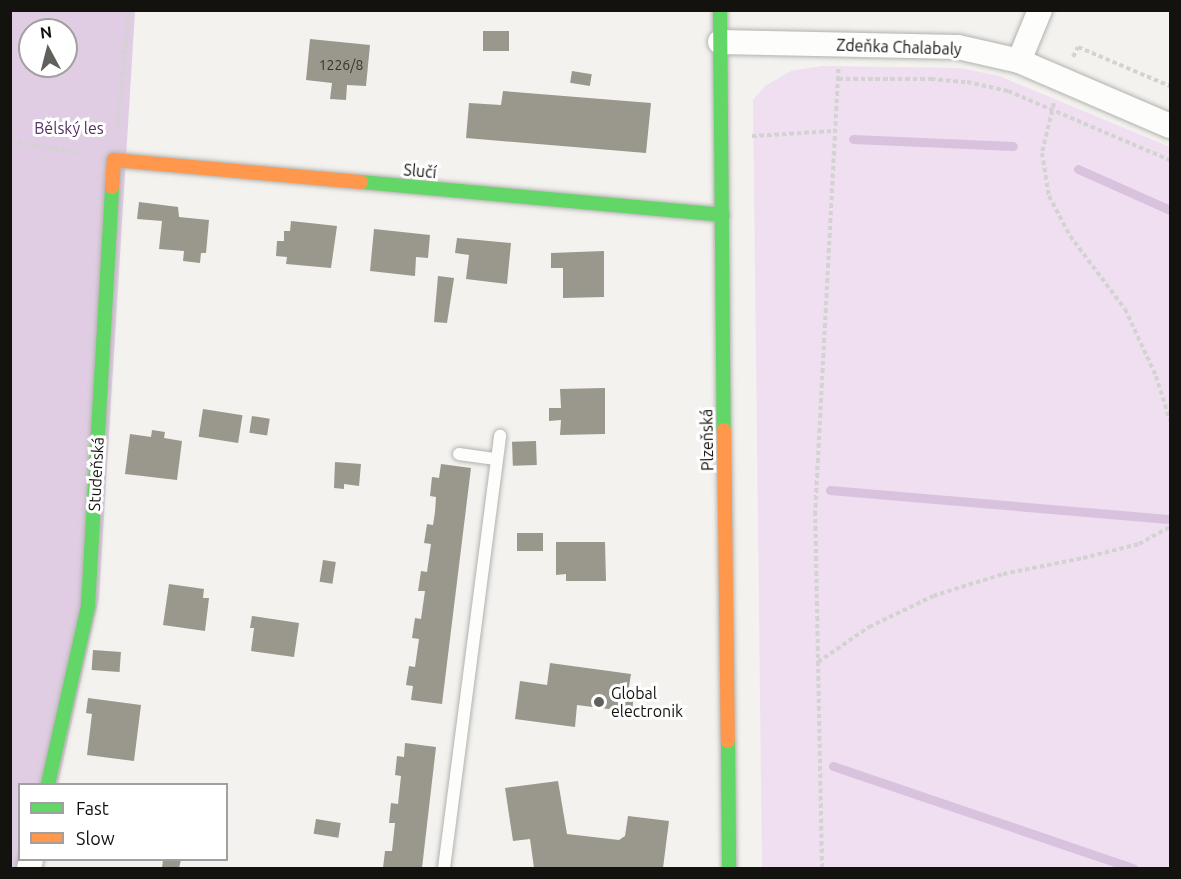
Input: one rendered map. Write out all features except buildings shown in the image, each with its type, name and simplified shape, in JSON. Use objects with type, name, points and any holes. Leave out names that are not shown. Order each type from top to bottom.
[{"type":"street","name":"Plzeňská","points":[[720,10],[729,868]]},
{"type":"street","points":[[1019,61],[1040,10]]},
{"type":"street","name":"Zdeňka Chalabaly","points":[[720,42],[958,47],[1019,61],[1170,126]]},
{"type":"street","name":"Slučí","points":[[114,160],[722,215]]},
{"type":"street","name":"Studeňská","points":[[48,783],[88,606],[114,160]]},
{"type":"lane","points":[[444,868],[500,436]]},
{"type":"lane","points":[[459,454],[496,459]]},
{"type":"path","points":[[10,141],[114,160],[129,10]]},
{"type":"path","points":[[822,868],[815,504],[838,44]]},
{"type":"path","points":[[1170,86],[1078,47],[1052,109],[1041,153],[1049,196],[1070,236],[1125,309],[1156,376],[1170,421]]},
{"type":"path","points":[[838,79],[931,79],[967,82],[1008,91],[1170,160]]},
{"type":"path","points":[[722,137],[833,130]]},
{"type":"path","points":[[818,663],[869,627],[933,596],[1003,574],[1139,544],[1170,527]]},
{"type":"shaded area","points":[[822,66],[961,68],[999,76],[1170,147],[1170,868],[762,868],[753,100],[765,86],[791,71]]},
{"type":"green space","name":"Bělský les","points":[[10,11],[135,11],[99,598],[58,783],[18,783],[18,861],[39,868],[10,868]]},
{"type":"waterway","points":[[853,139],[1013,146]]},
{"type":"waterway","points":[[1078,169],[1170,210]]},
{"type":"waterway","points":[[830,490],[1168,519]]},
{"type":"waterway","points":[[833,766],[1133,868]]},
{"type":"traffic: fast","points":[[720,10],[724,430]]},
{"type":"traffic: fast","points":[[361,182],[722,215]]},
{"type":"traffic: fast","points":[[48,783],[88,606],[112,187]]},
{"type":"traffic: fast","points":[[728,741],[729,868]]},
{"type":"traffic: slow","points":[[112,187],[114,160],[361,182]]},
{"type":"traffic: slow","points":[[724,430],[728,741]]},
{"type":"place","name":"Global electronik","points":[[599,702]]}]
